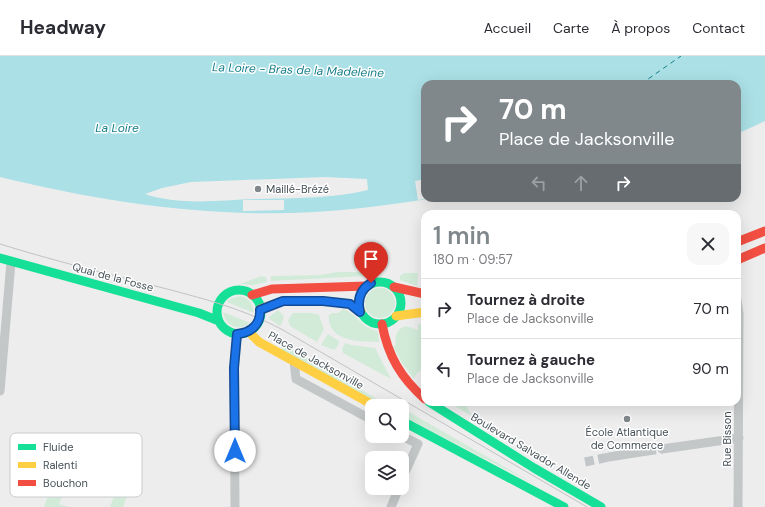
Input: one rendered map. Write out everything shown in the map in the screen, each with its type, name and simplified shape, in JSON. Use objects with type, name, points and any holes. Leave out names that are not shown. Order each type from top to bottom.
[{"type":"main road","points":[[741,240],[765,231]]},
{"type":"main road","points":[[741,258],[765,248]]},
{"type":"main road","name":"Quai de la Fosse","points":[[0,258],[199,313],[219,321]]},
{"type":"main road","points":[[252,295],[272,289],[367,286],[380,281],[406,291],[421,293]]},
{"type":"main road","points":[[360,312],[359,297],[367,286]]},
{"type":"main road","points":[[248,331],[237,334],[226,329],[219,321],[218,308],[221,300],[226,294],[238,290],[246,292],[257,300],[260,310],[283,301],[323,301],[350,304],[368,320],[382,324],[391,321],[400,309],[401,301],[399,293],[394,287]]},
{"type":"main road","name":"Place de Jacksonville","points":[[260,310],[258,322],[248,331],[259,342],[365,400]]},
{"type":"main road","points":[[396,316],[421,313]]},
{"type":"main road","points":[[382,324],[388,354],[412,386],[421,394]]},
{"type":"main road","name":"Boulevard Salvador Allende","points":[[435,406],[450,417],[601,507]]},
{"type":"main road","points":[[409,425],[564,507]]},
{"type":"street","points":[[0,391],[11,262]]},
{"type":"street","points":[[235,507],[234,376],[237,334]]},
{"type":"street","points":[[294,361],[296,379],[365,416]]},
{"type":"street","name":"Rue Bisson","points":[[738,507],[739,406]]},
{"type":"street","points":[[662,449],[739,438]]},
{"type":"street","points":[[409,440],[418,444],[409,464]]},
{"type":"street","points":[[609,457],[647,451]]},
{"type":"street","points":[[391,507],[395,495]]},
{"type":"green space","points":[[337,272],[366,272],[368,274],[366,276],[271,281],[271,276],[321,275]]},
{"type":"green space","points":[[404,273],[418,273],[417,286],[400,280],[400,276]]},
{"type":"green space","points":[[261,276],[266,277],[267,282],[253,285],[240,284]]},
{"type":"green space","points":[[380,288],[391,292],[395,303],[391,314],[380,318],[369,314],[365,303],[369,292]]},
{"type":"green space","points":[[240,296],[246,298],[250,302],[253,306],[254,313],[227,302],[230,299]]},
{"type":"green space","points":[[343,309],[367,327],[378,331],[379,342],[364,342],[346,339],[333,331],[330,324],[329,315],[332,313],[338,313]]},
{"type":"green space","points":[[278,310],[284,316],[280,326],[268,318]]},
{"type":"green space","points":[[223,312],[250,323],[241,327],[233,326],[224,317]]},
{"type":"green space","points":[[293,313],[311,313],[319,315],[324,329],[317,342],[290,326],[288,320]]},
{"type":"green space","points":[[418,324],[421,325],[421,371],[417,373],[414,379],[402,363],[393,346],[396,345],[395,339],[398,331],[403,327],[406,326],[418,330]]},
{"type":"green space","points":[[328,334],[339,341],[338,346],[334,350],[321,345]]},
{"type":"green space","points":[[345,343],[375,348],[391,379],[343,353],[342,349]]},
{"type":"green space","points":[[283,344],[377,399],[371,399],[280,350]]},
{"type":"green space","points":[[455,406],[468,406],[472,416]]},
{"type":"green space","points":[[409,412],[536,485],[409,420]]},
{"type":"green space","points":[[48,497],[62,497],[59,504],[68,507],[44,507]]},
{"type":"green space","points":[[114,497],[127,497],[123,507],[110,507]]},
{"type":"water","name":"La Loire","points":[[0,56],[765,56],[765,121],[741,132],[741,80],[421,80],[421,200],[329,211],[235,213],[116,201],[0,177]],"holes":[[[325,177],[367,179],[368,190],[312,198],[214,201],[172,200],[145,194],[162,188],[191,182]]]},
{"type":"pier","points":[[421,180],[421,199],[418,200],[415,181]]},
{"type":"pier","points":[[243,200],[284,200],[284,210],[243,211]]},
{"type":"ferry route","points":[[647,80],[681,56]]},
{"type":"tunnel","points":[[647,451],[662,449]]},
{"type":"tunnel","points":[[585,462],[609,457]]},
{"type":"tram line","points":[[0,244],[72,265],[198,297],[249,314],[283,330],[587,507]]},
{"type":"traffic: fast","points":[[0,258],[199,313],[219,321]]},
{"type":"traffic: fast","points":[[376,282],[384,282],[392,285],[398,291],[401,303],[398,315],[392,321],[384,324],[376,324],[368,321],[362,315],[359,307],[359,299],[362,291],[368,285],[376,282]]},
{"type":"traffic: fast","points":[[239,290],[251,294],[257,300],[261,312],[257,324],[251,330],[239,334],[227,330],[221,324],[217,312],[221,300],[227,294],[239,290]]},
{"type":"traffic: fast","points":[[435,406],[534,468],[601,507]]},
{"type":"traffic: fast","points":[[409,425],[564,507]]},
{"type":"traffic: slow","points":[[260,309],[283,301],[323,301],[350,304],[361,311]]},
{"type":"traffic: slow","points":[[396,316],[421,313]]},
{"type":"traffic: slow","points":[[248,331],[259,342],[365,400]]},
{"type":"traffic: jam","points":[[741,240],[765,231]]},
{"type":"traffic: jam","points":[[741,258],[765,248]]},
{"type":"traffic: jam","points":[[252,295],[272,289],[367,286]]},
{"type":"traffic: jam","points":[[394,287],[421,293]]},
{"type":"traffic: jam","points":[[382,324],[388,346],[397,366],[409,383],[421,395]]},
{"type":"place","name":"Maillé-Brézé","points":[[258,189]]},
{"type":"place","name":"École Atlantique de Commerce","points":[[627,419]]},
{"type":"route","points":[[235,451],[234,368],[237,334],[247,332],[255,326],[260,318],[260,310],[283,301],[341,302],[350,304],[360,312],[359,297],[363,290],[371,283]]},
{"type":"water label","name":"La Loire - Bras de la Madeleine","points":[[298,70]]}]
